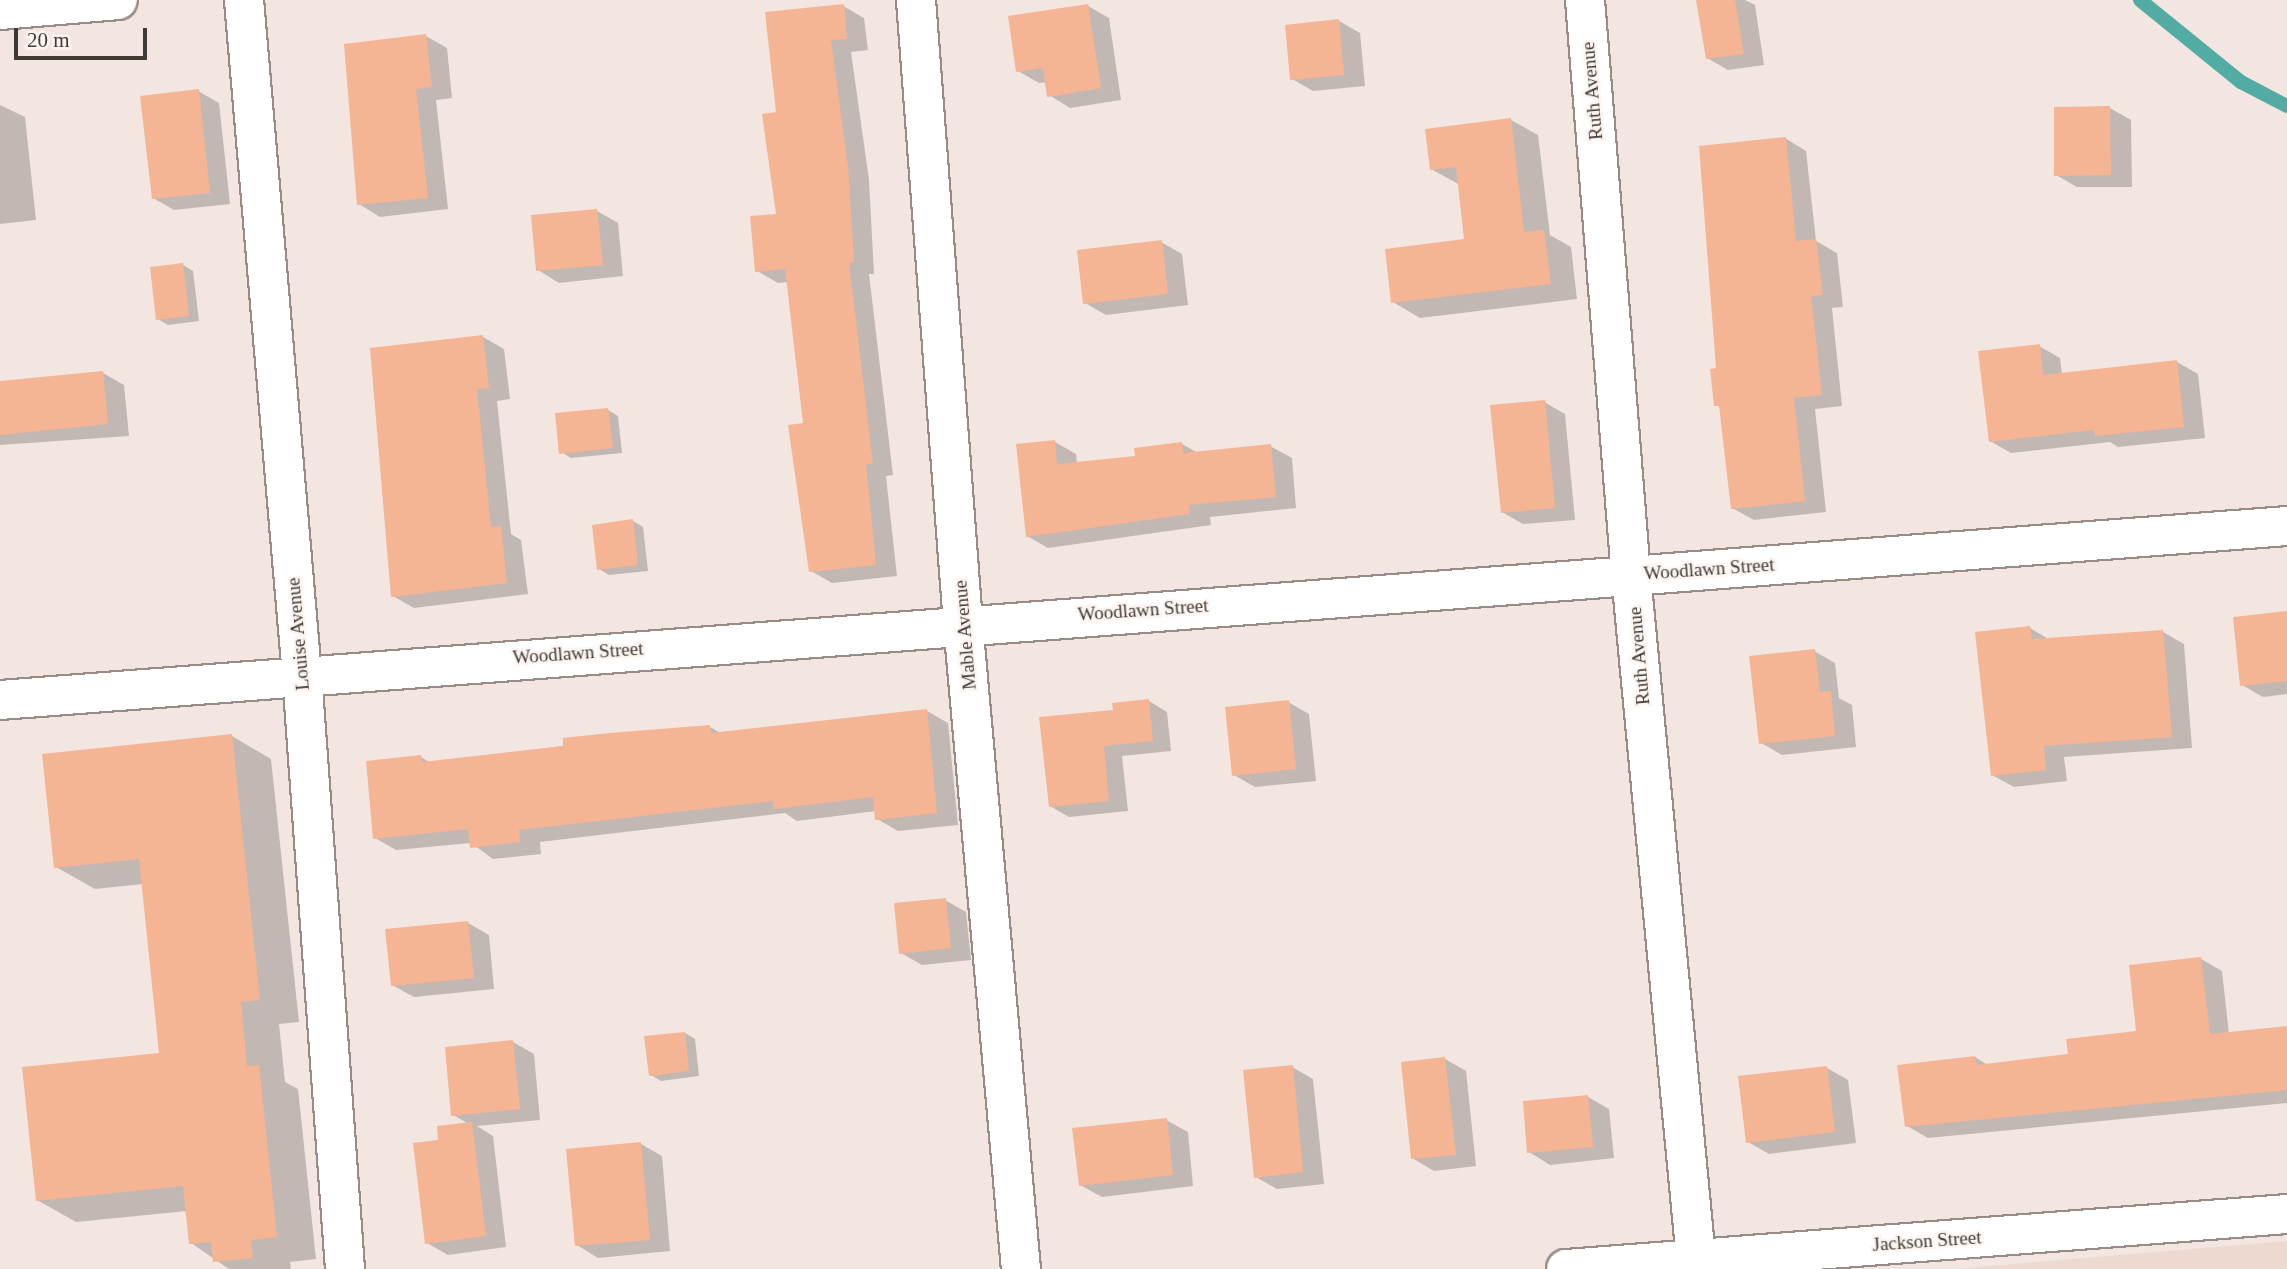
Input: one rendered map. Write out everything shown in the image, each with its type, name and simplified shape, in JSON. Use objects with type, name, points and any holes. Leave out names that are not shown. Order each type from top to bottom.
[{"type":"street","points":[[0,10],[118,0]]},
{"type":"street","name":"Louise Avenue","points":[[244,0],[302,675],[345,1269]]},
{"type":"street","name":"Mable Avenue","points":[[916,0],[963,624],[1021,1269]]},
{"type":"street","name":"Ruth Avenue","points":[[1585,0],[1631,575],[1697,1264]]},
{"type":"street","name":"Woodlawn Street","points":[[0,700],[963,624],[2287,526]]},
{"type":"street","name":"Jackson Street","points":[[1566,1269],[1697,1264],[2287,1214]]},
{"type":"shaded area","points":[[2287,1241],[2287,1269],[1955,1269]]},
{"type":"building","points":[[1696,0],[1735,0],[1744,54],[1706,59]]},
{"type":"building","points":[[844,4],[847,39],[831,40],[848,167],[854,262],[849,263],[873,464],[866,464],[876,565],[809,572],[788,425],[803,423],[785,269],[755,272],[750,216],[776,214],[762,114],[776,112],[765,12]]},
{"type":"building","points":[[1088,4],[1101,88],[1047,97],[1043,68],[1016,72],[1008,16]]},
{"type":"building","points":[[1339,19],[1344,75],[1290,80],[1285,25]]},
{"type":"building","points":[[426,34],[432,87],[416,89],[428,198],[357,205],[344,44]]},
{"type":"building","points":[[199,89],[210,193],[152,199],[140,96]]},
{"type":"building","points":[[2110,106],[2111,175],[2054,176],[2054,107]]},
{"type":"building","points":[[1511,118],[1524,232],[1544,230],[1551,284],[1391,303],[1385,249],[1464,239],[1456,167],[1430,170],[1425,129]]},
{"type":"building","points":[[1786,137],[1796,241],[1816,239],[1823,295],[1811,296],[1822,395],[1794,398],[1805,501],[1731,509],[1719,406],[1714,406],[1710,369],[1716,368],[1699,146]]},
{"type":"building","points":[[597,209],[603,265],[536,271],[531,215]]},
{"type":"building","points":[[1162,240],[1168,294],[1083,304],[1077,250]]},
{"type":"building","points":[[183,263],[189,316],[156,320],[150,267]]},
{"type":"building","points":[[483,335],[489,388],[477,389],[491,527],[501,526],[507,583],[391,597],[370,348]]},
{"type":"building","points":[[2040,344],[2043,375],[2177,360],[2184,427],[2095,436],[2094,430],[1989,442],[1978,351]]},
{"type":"building","points":[[103,371],[108,424],[0,435],[0,381]]},
{"type":"building","points":[[1545,400],[1555,508],[1501,513],[1490,405]]},
{"type":"building","points":[[608,408],[613,448],[559,454],[555,413]]},
{"type":"building","points":[[1055,440],[1057,464],[1135,456],[1134,448],[1182,442],[1183,453],[1271,444],[1276,497],[1189,505],[1190,514],[1026,537],[1016,444]]},
{"type":"building","points":[[633,519],[638,565],[597,570],[592,525]]},
{"type":"building","points":[[2287,611],[2287,681],[2240,686],[2233,617]]},
{"type":"building","points":[[2030,626],[2032,639],[2163,630],[2172,737],[2044,746],[2046,770],[1991,776],[1975,632]]},
{"type":"building","points":[[1815,649],[1820,692],[1831,691],[1835,736],[1759,744],[1749,656]]},
{"type":"building","points":[[1149,699],[1153,741],[1104,746],[1109,801],[1049,807],[1039,717],[1113,710],[1112,703]]},
{"type":"building","points":[[1289,700],[1296,769],[1232,776],[1225,707]]},
{"type":"building","points":[[927,709],[937,813],[875,820],[873,797],[774,809],[773,801],[519,830],[520,842],[470,848],[468,829],[373,839],[366,761],[421,755],[422,762],[563,746],[563,738],[610,733],[710,725],[711,733]]},
{"type":"building","points":[[232,734],[260,1000],[241,1002],[247,1066],[259,1065],[277,1237],[251,1240],[253,1258],[213,1262],[211,1242],[189,1244],[183,1186],[36,1201],[22,1067],[159,1053],[139,859],[54,868],[42,754]]},
{"type":"building","points":[[946,898],[951,948],[899,954],[894,903]]},
{"type":"building","points":[[468,921],[474,978],[391,986],[385,929]]},
{"type":"building","points":[[2201,957],[2210,1034],[2287,1026],[2287,1090],[1905,1127],[1897,1065],[1975,1056],[1977,1065],[2068,1054],[2066,1039],[2136,1031],[2129,965]]},
{"type":"building","points":[[685,1032],[689,1071],[649,1076],[644,1036]]},
{"type":"building","points":[[513,1040],[520,1109],[451,1116],[445,1047]]},
{"type":"building","points":[[1445,1057],[1456,1155],[1411,1159],[1401,1062]]},
{"type":"building","points":[[1293,1065],[1303,1172],[1254,1178],[1243,1070]]},
{"type":"building","points":[[1827,1066],[1835,1132],[1746,1143],[1738,1076]]},
{"type":"building","points":[[1588,1095],[1593,1147],[1527,1153],[1523,1101]]},
{"type":"building","points":[[1167,1118],[1173,1175],[1079,1186],[1072,1128]]},
{"type":"building","points":[[472,1122],[486,1236],[425,1244],[413,1143],[438,1140],[437,1126]]},
{"type":"building","points":[[641,1142],[650,1240],[575,1246],[566,1149]]},
{"type":"waterway","points":[[2140,0],[2241,82],[2287,106]]}]
